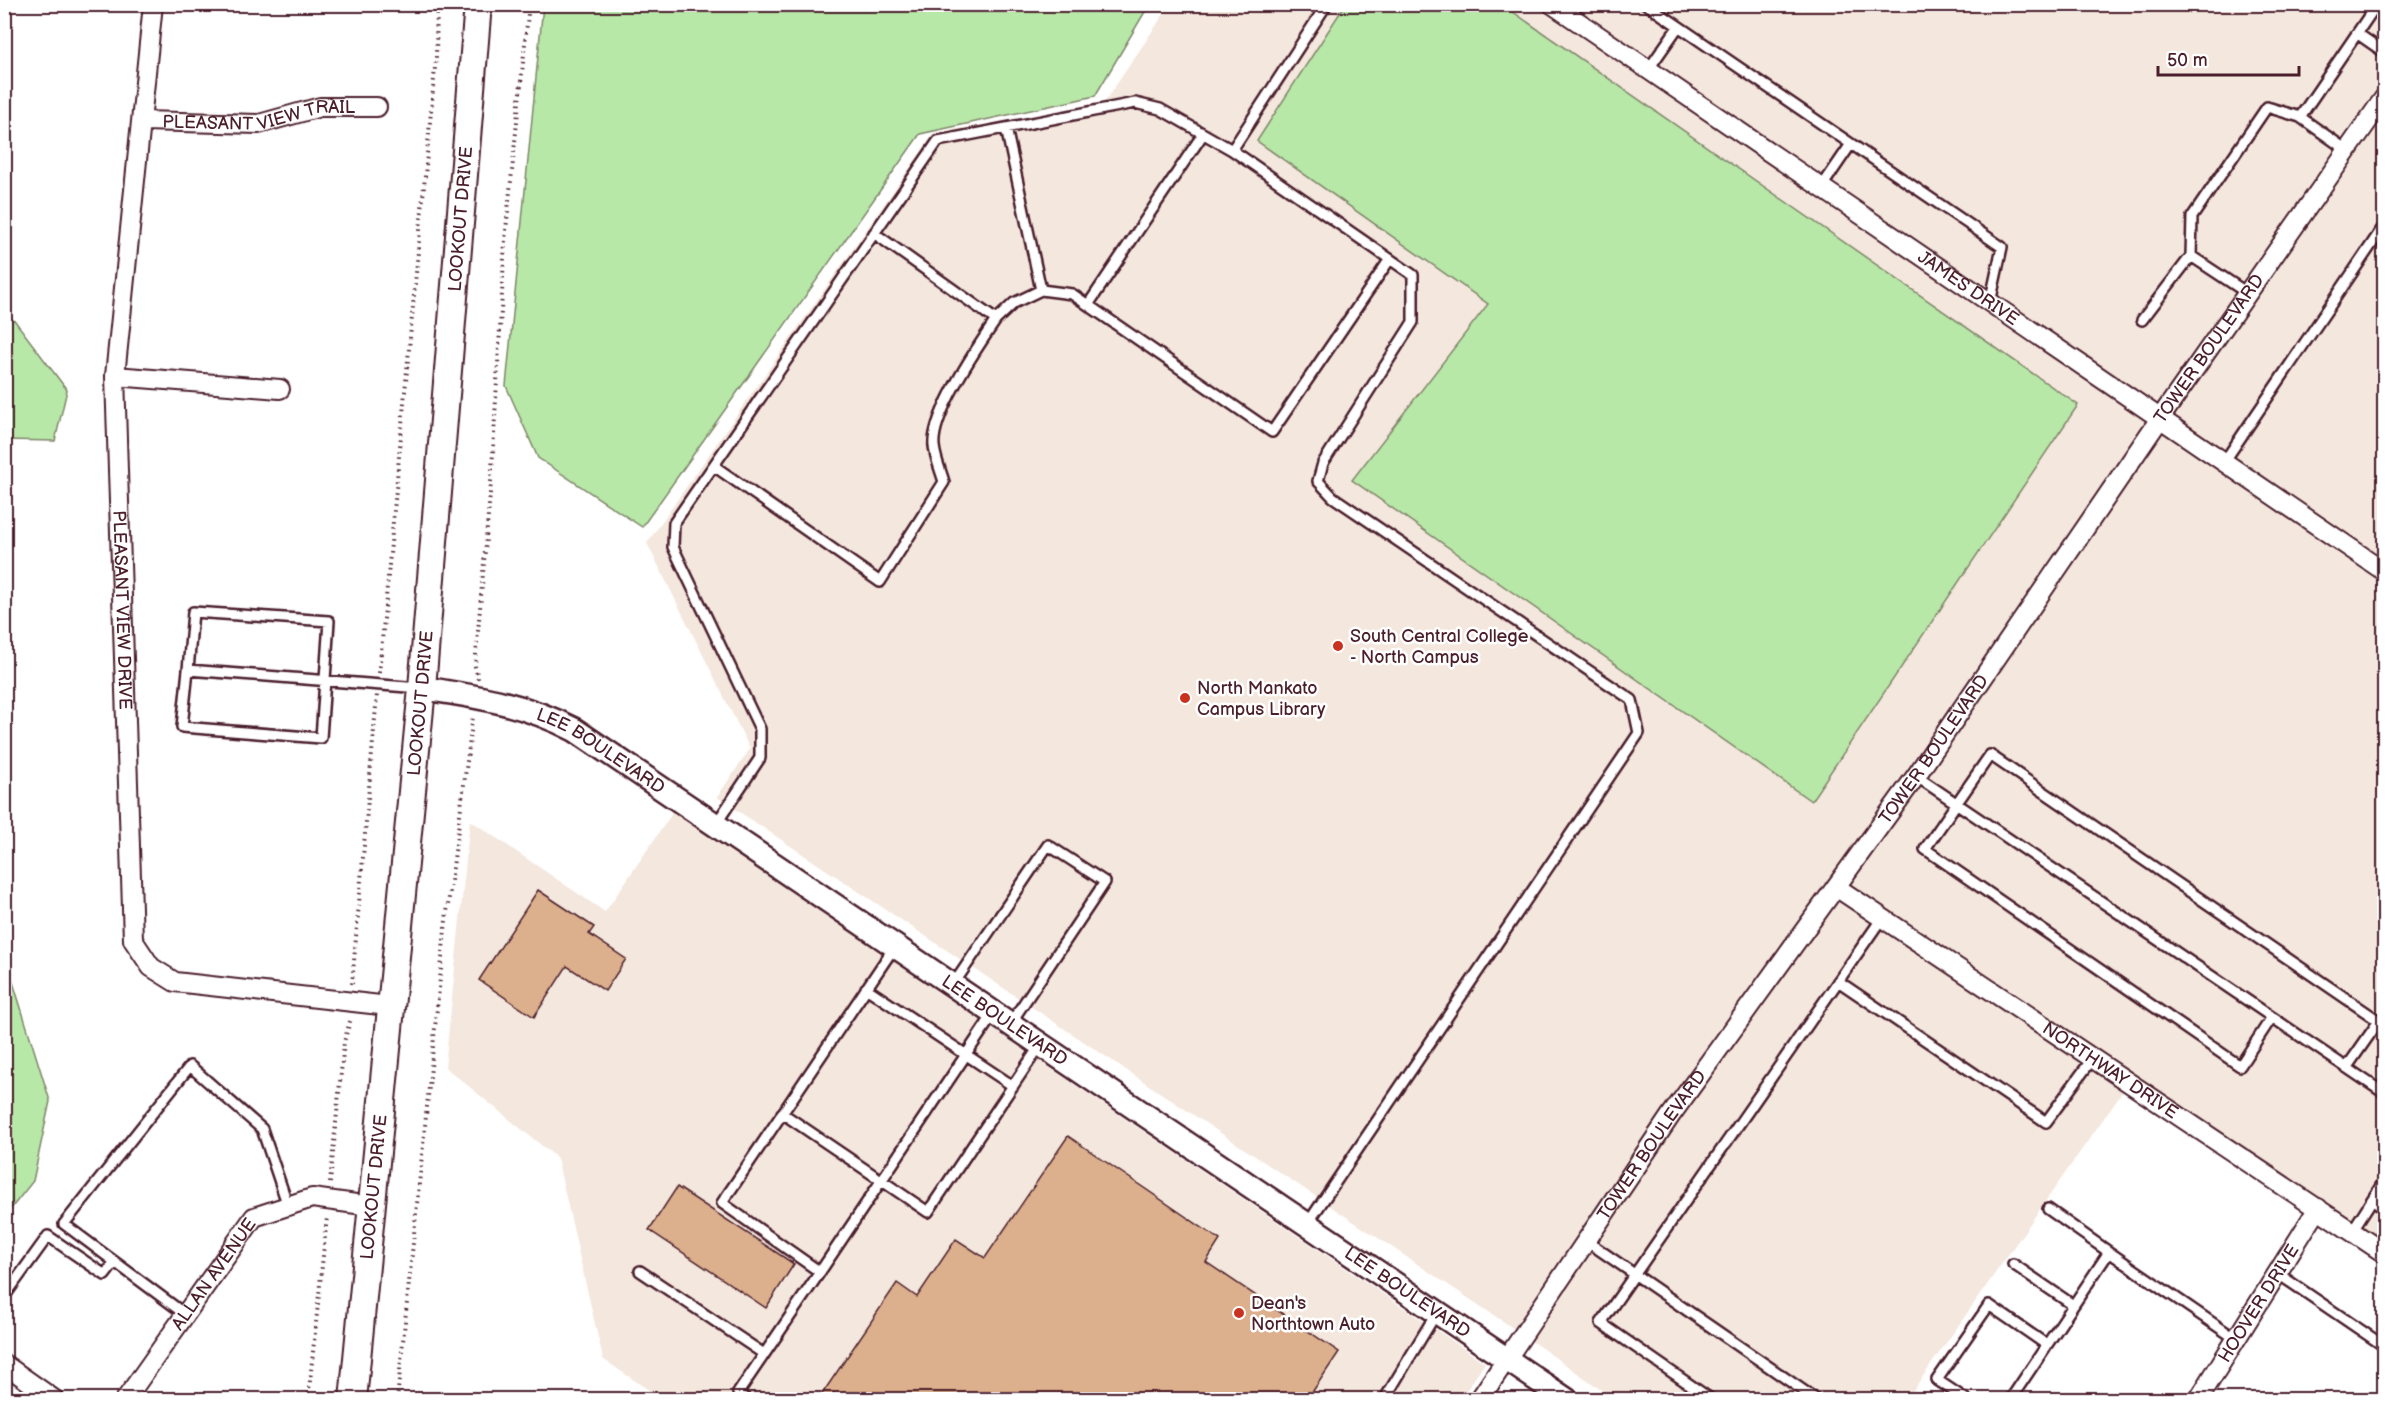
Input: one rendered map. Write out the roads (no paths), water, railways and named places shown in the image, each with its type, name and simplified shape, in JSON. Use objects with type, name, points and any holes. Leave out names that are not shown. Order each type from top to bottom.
[{"type":"main road","name":"LOOKOUT DRIVE","points":[[352,1400],[422,688],[478,4]]},
{"type":"street","name":"PLEASANT VIEW DRIVE","points":[[153,4],[116,376],[133,940],[151,967],[175,982],[389,1006]]},
{"type":"street","name":"JAMES DRIVE","points":[[1552,4],[2385,571]]},
{"type":"street","name":"TOWER BOULEVARD","points":[[1479,1400],[1505,1357],[1671,1115],[1916,776],[2161,417],[2385,98]]},
{"type":"street","name":"PLEASANT VIEW TRAIL","points":[[142,121],[259,124],[320,107],[377,107]]},
{"type":"street","points":[[116,376],[280,389]]},
{"type":"street","name":"LEE BOULEVARD","points":[[422,688],[488,698],[542,713],[575,730],[1567,1400]]},
{"type":"street","name":"NORTHWAY DRIVE","points":[[1836,887],[2385,1253]]},
{"type":"street","name":"ALLAN AVENUE","points":[[125,1400],[254,1218],[312,1198],[370,1206]]},
{"type":"street","name":"HOOVER DRIVE","points":[[2198,1400],[2318,1208]]},
{"type":"street","points":[[4,1364],[55,1400]]},
{"type":"lane","points":[[1232,150],[1328,4]]},
{"type":"lane","points":[[1646,4],[2002,247],[1990,303]]},
{"type":"lane","points":[[2300,117],[2378,4]]},
{"type":"lane","points":[[1648,70],[1678,27]]},
{"type":"lane","points":[[2358,34],[2385,52]]},
{"type":"lane","points":[[716,824],[760,758],[760,729],[674,547],[674,523],[938,141],[1135,103],[1160,109],[1232,150],[1413,275],[1413,322],[1323,463],[1318,481],[1333,496],[1632,700],[1639,733],[1307,1224]]},
{"type":"lane","points":[[2142,320],[2191,256],[2192,217],[2267,107],[2300,117],[2348,150]]},
{"type":"lane","points":[[1006,128],[1041,290]]},
{"type":"lane","points":[[1088,305],[1203,134]]},
{"type":"lane","points":[[1821,188],[1851,144]]},
{"type":"lane","points":[[2224,462],[2385,226]]},
{"type":"lane","points":[[874,233],[996,320]]},
{"type":"lane","points":[[2191,256],[2247,293]]},
{"type":"lane","points":[[714,466],[879,582],[944,482],[933,444],[941,417],[961,371],[996,320],[1014,303],[1041,290],[1072,294],[1272,432],[1390,259]]},
{"type":"lane","points":[[193,612],[329,621],[321,738],[182,727],[189,670],[193,612]]},
{"type":"lane","points":[[189,670],[422,688]]},
{"type":"lane","points":[[2272,1017],[2240,1066],[1925,849],[1990,755],[2379,1021],[2347,1067]]},
{"type":"lane","points":[[1916,776],[2385,1093]]},
{"type":"lane","points":[[747,1400],[738,1393],[967,1054],[1002,1018],[1105,882],[1048,845],[953,985]]},
{"type":"lane","points":[[1712,1400],[1601,1323],[1882,918]]},
{"type":"lane","points":[[820,1272],[722,1203],[895,946]]},
{"type":"lane","points":[[1838,981],[2046,1122],[2093,1058]]},
{"type":"lane","points":[[866,988],[1013,1086]]},
{"type":"lane","points":[[782,1113],[928,1212],[1041,1044]]},
{"type":"lane","points":[[186,1315],[64,1224],[190,1066],[262,1129],[288,1206]]},
{"type":"lane","points":[[2352,1231],[2385,1181]]},
{"type":"lane","points":[[2372,1200],[2385,1209]]},
{"type":"lane","points":[[2048,1209],[2236,1339]]},
{"type":"lane","points":[[4,1297],[48,1236],[105,1275],[115,1262]]},
{"type":"lane","points":[[1585,1240],[1817,1400]]},
{"type":"lane","points":[[2010,1400],[2109,1252]]},
{"type":"lane","points":[[2013,1264],[2073,1305]]},
{"type":"lane","points":[[640,1271],[764,1354]]},
{"type":"lane","points":[[2277,1273],[2385,1346]]},
{"type":"lane","points":[[1967,1400],[1937,1380],[1989,1305],[2047,1345]]},
{"type":"lane","points":[[1384,1400],[1437,1312]]},
{"type":"place","name":"South Central College - North Campus","points":[[1338,646]]},
{"type":"place","name":"North Mankato Campus Library","points":[[1185,698]]},
{"type":"place","name":"Dean's Northtown Auto","points":[[1239,1313]]}]
